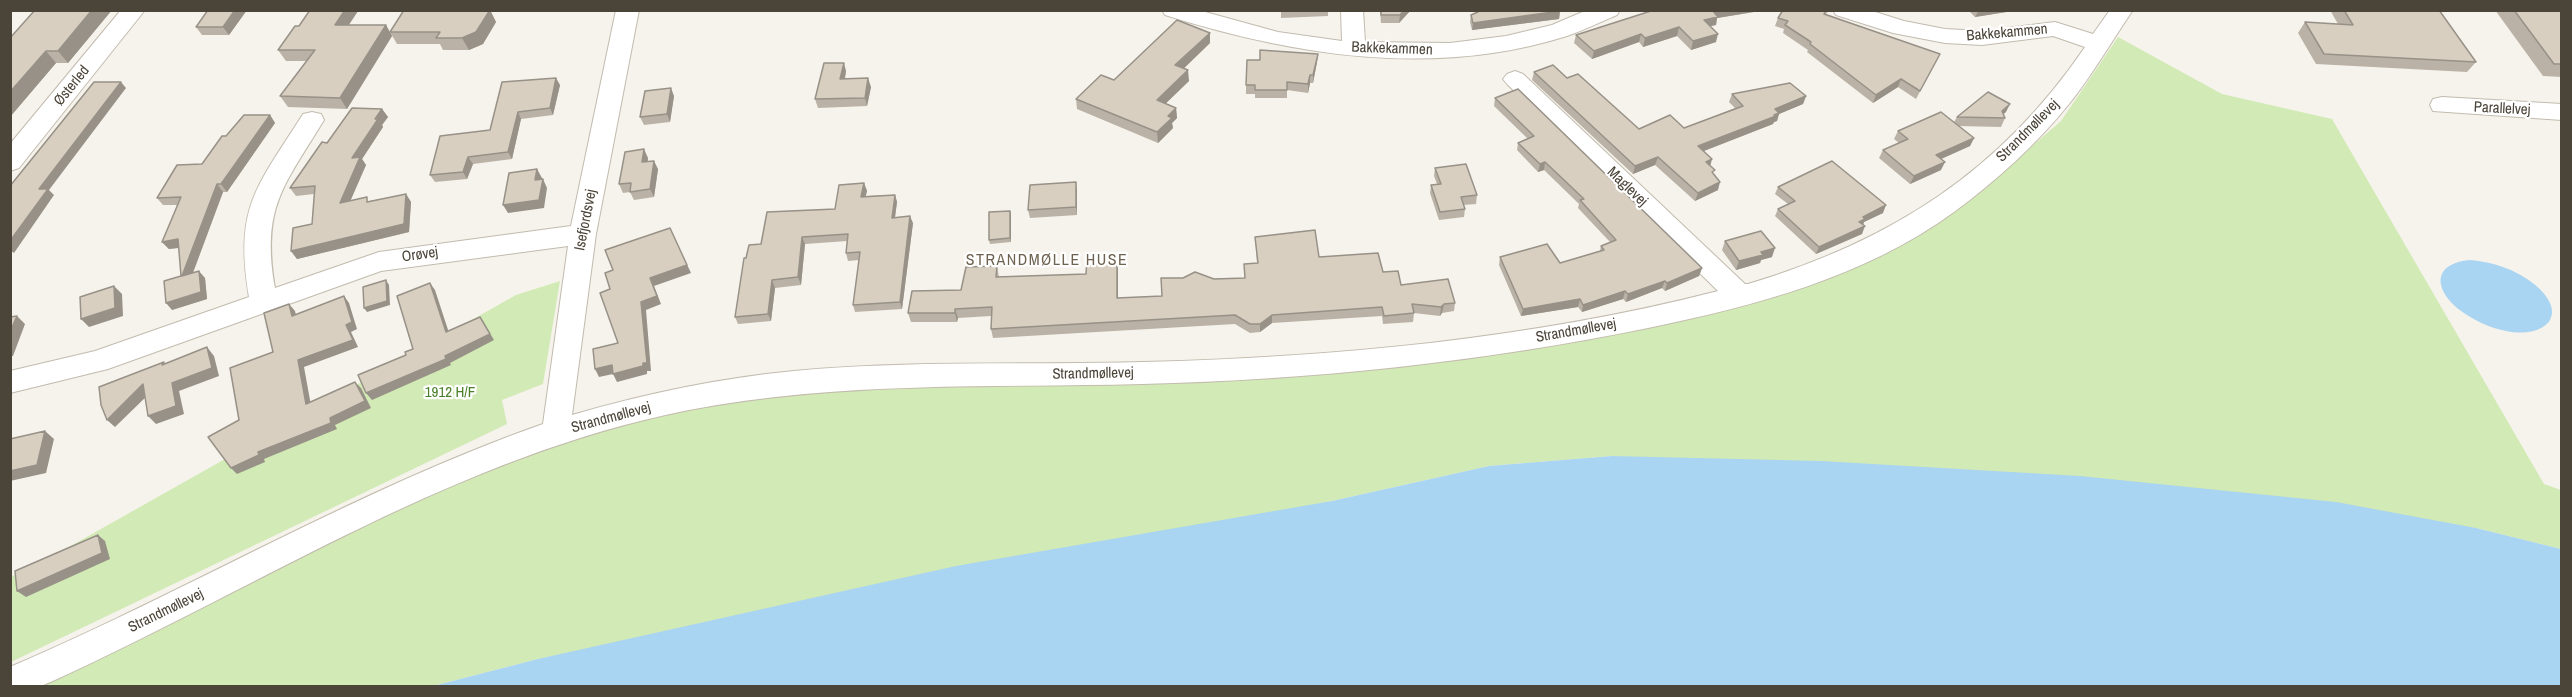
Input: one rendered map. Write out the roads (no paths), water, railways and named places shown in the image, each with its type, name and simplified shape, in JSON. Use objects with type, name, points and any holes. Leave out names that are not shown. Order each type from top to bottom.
[{"type":"street","name":"Østerled","points":[[10,162],[134,10]]},
{"type":"street","name":"Isefjordsvej","points":[[558,432],[557,419],[583,234],[628,10]]},
{"type":"street","name":"Bakkekammen","points":[[1173,10],[1241,31],[1354,49],[1426,52],[1491,45],[1558,31],[1609,10]]},
{"type":"street","points":[[1352,10],[1354,49]]},
{"type":"street","name":"Bakkekammen","points":[[1844,10],[1891,26],[1946,36],[1982,38],[2055,29],[2099,44]]},
{"type":"street","name":"Strandmøllevej","points":[[10,684],[122,633],[413,488],[558,432],[645,407],[765,386],[858,378],[1219,370],[1381,358],[1573,332],[1660,315],[1798,277],[1859,253],[1925,219],[1978,178],[2041,120],[2061,97],[2122,10]]},
{"type":"street","name":"Maglevej","points":[[1515,79],[1739,295]]},
{"type":"street","name":"Parallelvej","points":[[2442,105],[2562,112]]},
{"type":"street","points":[[263,301],[256,248],[261,209],[274,182],[312,120]]},
{"type":"street","name":"Orøvej","points":[[10,382],[98,361],[263,301],[380,262],[583,234]]},
{"type":"water","points":[[2470,260],[2504,267],[2534,284],[2551,305],[2552,314],[2549,322],[2542,328],[2532,331],[2520,333],[2506,331],[2480,322],[2457,308],[2444,292],[2441,277],[2450,266]]},
{"type":"water","points":[[1612,456],[1821,461],[2080,476],[2336,502],[2476,528],[2561,549],[2561,686],[433,686],[538,659],[956,566],[1332,501],[1489,466]]},
{"type":"district","name":"STRANDMØLLE HUSE","points":[[1047,261]]},
{"type":"park label","name":"1912 H/F","points":[[450,393]]}]
